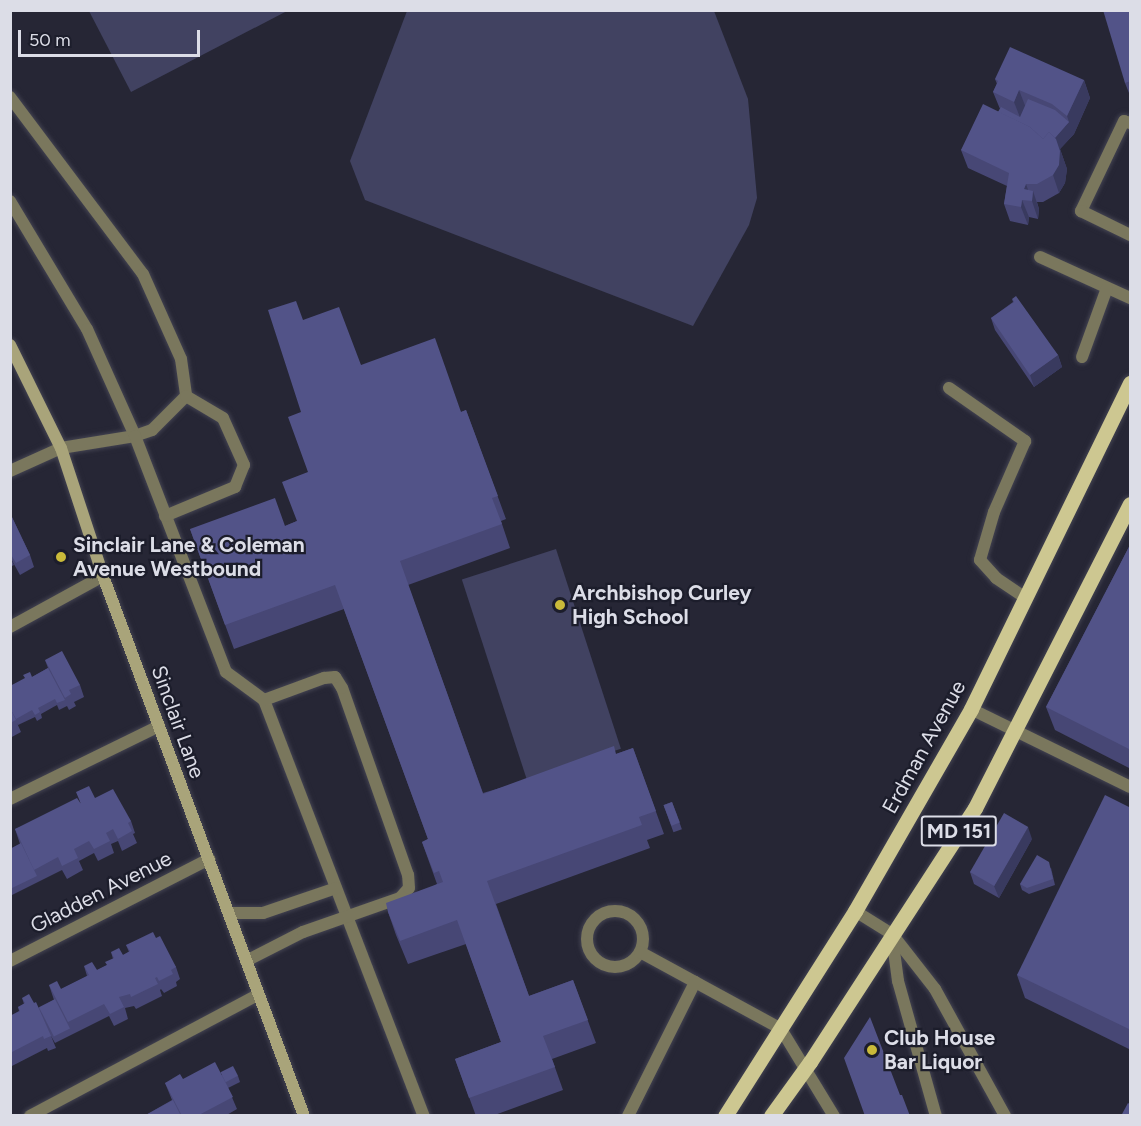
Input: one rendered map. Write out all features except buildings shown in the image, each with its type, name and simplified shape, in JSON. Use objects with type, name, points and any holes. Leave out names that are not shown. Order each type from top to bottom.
[{"type":"main road","name":"Sinclair Lane","points":[[10,345],[61,448],[103,576],[304,1116]]},
{"type":"main road","name":"Erdman Avenue","points":[[725,1116],[855,911],[971,709],[1131,383]]},
{"type":"main road","name":"MD 151","points":[[771,1116],[804,1070],[975,808],[1131,504]]},
{"type":"street","points":[[10,97],[143,274],[181,358],[186,396]]},
{"type":"street","points":[[1131,123],[1124,121],[1081,211],[1131,235]]},
{"type":"street","points":[[10,201],[87,329],[135,436],[226,672],[264,700],[424,1116]]},
{"type":"street","points":[[1040,257],[1131,298]]},
{"type":"street","points":[[1082,357],[1107,288]]},
{"type":"street","points":[[949,388],[1025,441],[994,512],[980,560],[996,578],[1026,598]]},
{"type":"street","points":[[10,471],[61,448],[135,436],[152,430],[186,396]]},
{"type":"street","points":[[165,516],[235,487],[244,465],[223,418],[186,396]]},
{"type":"street","points":[[10,627],[103,576]]},
{"type":"street","points":[[246,961],[303,932],[400,898],[409,888],[408,875],[342,688],[335,677],[324,678],[264,700]]},
{"type":"street","points":[[971,709],[1131,788]]},
{"type":"street","points":[[10,799],[159,726]]},
{"type":"street","name":"Gladden Avenue","points":[[10,961],[209,859]]},
{"type":"street","points":[[229,913],[263,913],[336,888]]},
{"type":"street","points":[[610,911],[621,911],[631,915],[639,924],[642,939],[640,952],[622,966],[610,967],[598,963],[591,954],[586,937],[589,926],[598,916],[610,911]]},
{"type":"street","points":[[855,911],[891,934],[934,989],[1005,1116]]},
{"type":"street","points":[[891,934],[902,1000],[936,1116]]},
{"type":"street","points":[[640,952],[781,1029],[834,1116]]},
{"type":"street","points":[[628,1116],[695,982]]},
{"type":"street","points":[[30,1116],[258,995]]},
{"type":"shaded area","points":[[89,11],[287,11],[131,92]]},
{"type":"shaded area","points":[[407,11],[714,11],[748,99],[757,198],[749,225],[693,326],[365,200],[350,161]]},
{"type":"shaded area","points":[[556,549],[621,749],[527,779],[462,580]]},
{"type":"place","name":"Sinclair Lane & Coleman Avenue Westbound","points":[[61,557]]},
{"type":"place","name":"Archbishop Curley High School","points":[[560,605]]},
{"type":"place","name":"Club House Bar Liquor","points":[[872,1050]]}]
